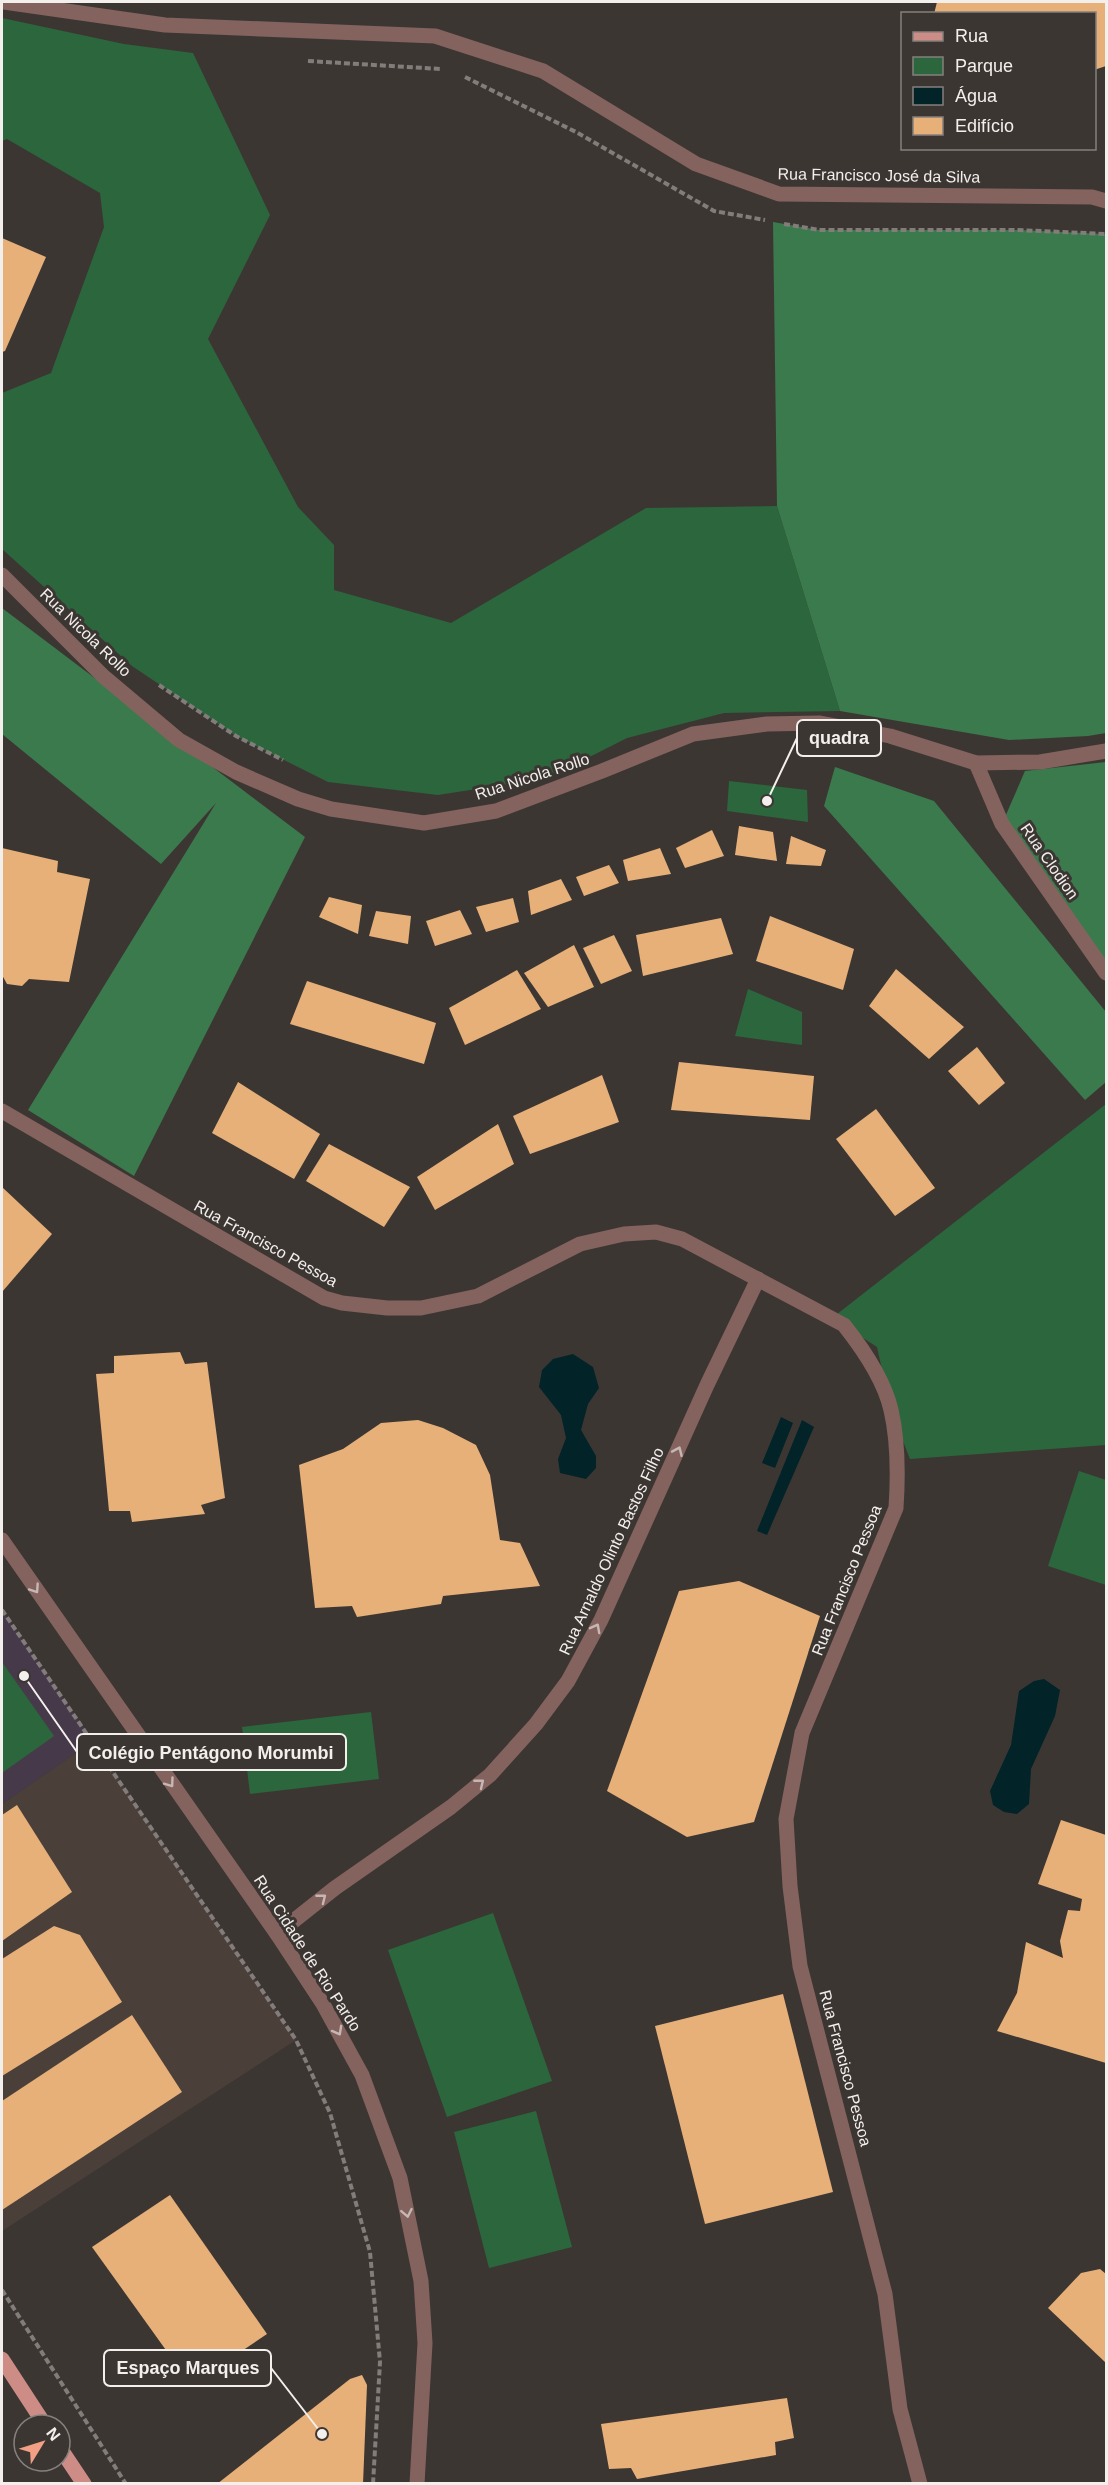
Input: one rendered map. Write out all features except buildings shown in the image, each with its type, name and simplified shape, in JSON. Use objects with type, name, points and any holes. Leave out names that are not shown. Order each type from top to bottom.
[{"type":"main road","points":[[2,2359],[37,2413]]},
{"type":"main road","points":[[72,2466],[84,2484]]},
{"type":"street","name":"Rua Francisco José da Silva","points":[[4,2],[165,25],[435,36],[543,71],[696,164],[779,194],[1092,197],[1107,201]]},
{"type":"street","name":"Rua Nicola Rollo","points":[[2,575],[103,676],[178,740],[236,772],[331,809],[424,823],[496,811],[693,734],[767,724],[820,723],[879,734],[976,763],[1040,762],[1107,751]]},
{"type":"street","name":"Rua Clodion","points":[[976,763],[1002,824],[1107,973]]},
{"type":"street","name":"Rua Francisco Pessoa","points":[[2,1111],[324,1298],[342,1303],[387,1308],[421,1308],[478,1296],[580,1244],[624,1234],[656,1232],[682,1239],[844,1324],[857,1341],[878,1377],[891,1410],[898,1479],[896,1508],[802,1733],[786,1819],[790,1886],[800,1966],[885,2294],[900,2409],[920,2484]]},
{"type":"street","name":"Rua Arnaldo Olinto Bastos Filho","points":[[276,1934],[490,1775],[536,1724],[568,1681],[601,1620],[707,1385],[758,1279]]},
{"type":"street","name":"Rua Cidade de Rio Pardo","points":[[2,1540],[276,1934],[323,2004],[362,2075],[400,2178],[421,2281],[425,2343],[417,2484]]},
{"type":"path","points":[[299,60],[449,69]]},
{"type":"path","points":[[460,74],[576,132],[714,211],[819,230],[1018,230],[1107,234]]},
{"type":"path","points":[[151,679],[236,736],[287,762]]},
{"type":"path","points":[[2,1610],[296,2040],[330,2113],[370,2252],[380,2362],[373,2484]]},
{"type":"path","points":[[2,2290],[126,2484]]},
{"type":"shaded area","points":[[2,1610],[93,1741],[2,1804]]},
{"type":"shaded area","points":[[93,1741],[296,2040],[2,2231],[2,1804]]},
{"type":"green space","points":[[2,18],[124,44],[193,53],[270,215],[208,339],[298,507],[334,545],[334,590],[451,623],[646,508],[777,506],[840,711],[724,713],[627,738],[548,778],[438,795],[328,782],[236,736],[132,666],[2,549],[2,393],[51,373],[104,227],[100,193],[7,139],[2,141]]},
{"type":"green space","points":[[773,222],[819,230],[1018,230],[1106,234],[1106,733],[1009,740],[840,711],[777,506]]},
{"type":"green space","points":[[2,608],[305,837],[134,1176],[28,1110],[216,803],[161,864],[2,734]]},
{"type":"green space","points":[[1106,762],[1106,974],[1002,824],[1025,771]]},
{"type":"green space","points":[[835,767],[934,801],[1106,1012],[1106,1082],[1085,1100],[824,806]]},
{"type":"green space","points":[[729,781],[807,790],[808,822],[727,811]]},
{"type":"green space","points":[[748,989],[802,1012],[802,1045],[735,1036]]},
{"type":"green space","points":[[1106,1104],[1106,1445],[910,1459],[891,1410],[877,1347],[832,1318]]},
{"type":"green space","points":[[1079,1471],[1106,1480],[1106,1585],[1048,1566]]},
{"type":"green space","points":[[2,1662],[54,1736],[2,1773]]},
{"type":"green space","points":[[371,1712],[379,1779],[250,1794],[242,1727]]},
{"type":"green space","points":[[493,1913],[552,2081],[447,2117],[388,1950]]},
{"type":"green space","points":[[536,2111],[572,2247],[489,2268],[454,2132]]},
{"type":"water","points":[[573,1354],[593,1367],[599,1388],[588,1404],[581,1430],[596,1456],[596,1468],[586,1479],[560,1473],[558,1459],[566,1438],[561,1415],[539,1387],[542,1370],[553,1359]]},
{"type":"water","points":[[781,1417],[793,1423],[775,1468],[762,1463]]},
{"type":"water","points":[[802,1420],[814,1427],[767,1535],[757,1531]]},
{"type":"water","points":[[1044,1679],[1060,1690],[1055,1716],[1031,1769],[1029,1804],[1017,1814],[1004,1812],[993,1805],[990,1791],[1011,1745],[1019,1691],[1034,1681]]},
{"type":"place","name":"quadra","points":[[767,801]]},
{"type":"place","name":"Colégio Pentágono Morumbi","points":[[24,1676]]},
{"type":"place","name":"Espaço Marques","points":[[322,2434]]}]
